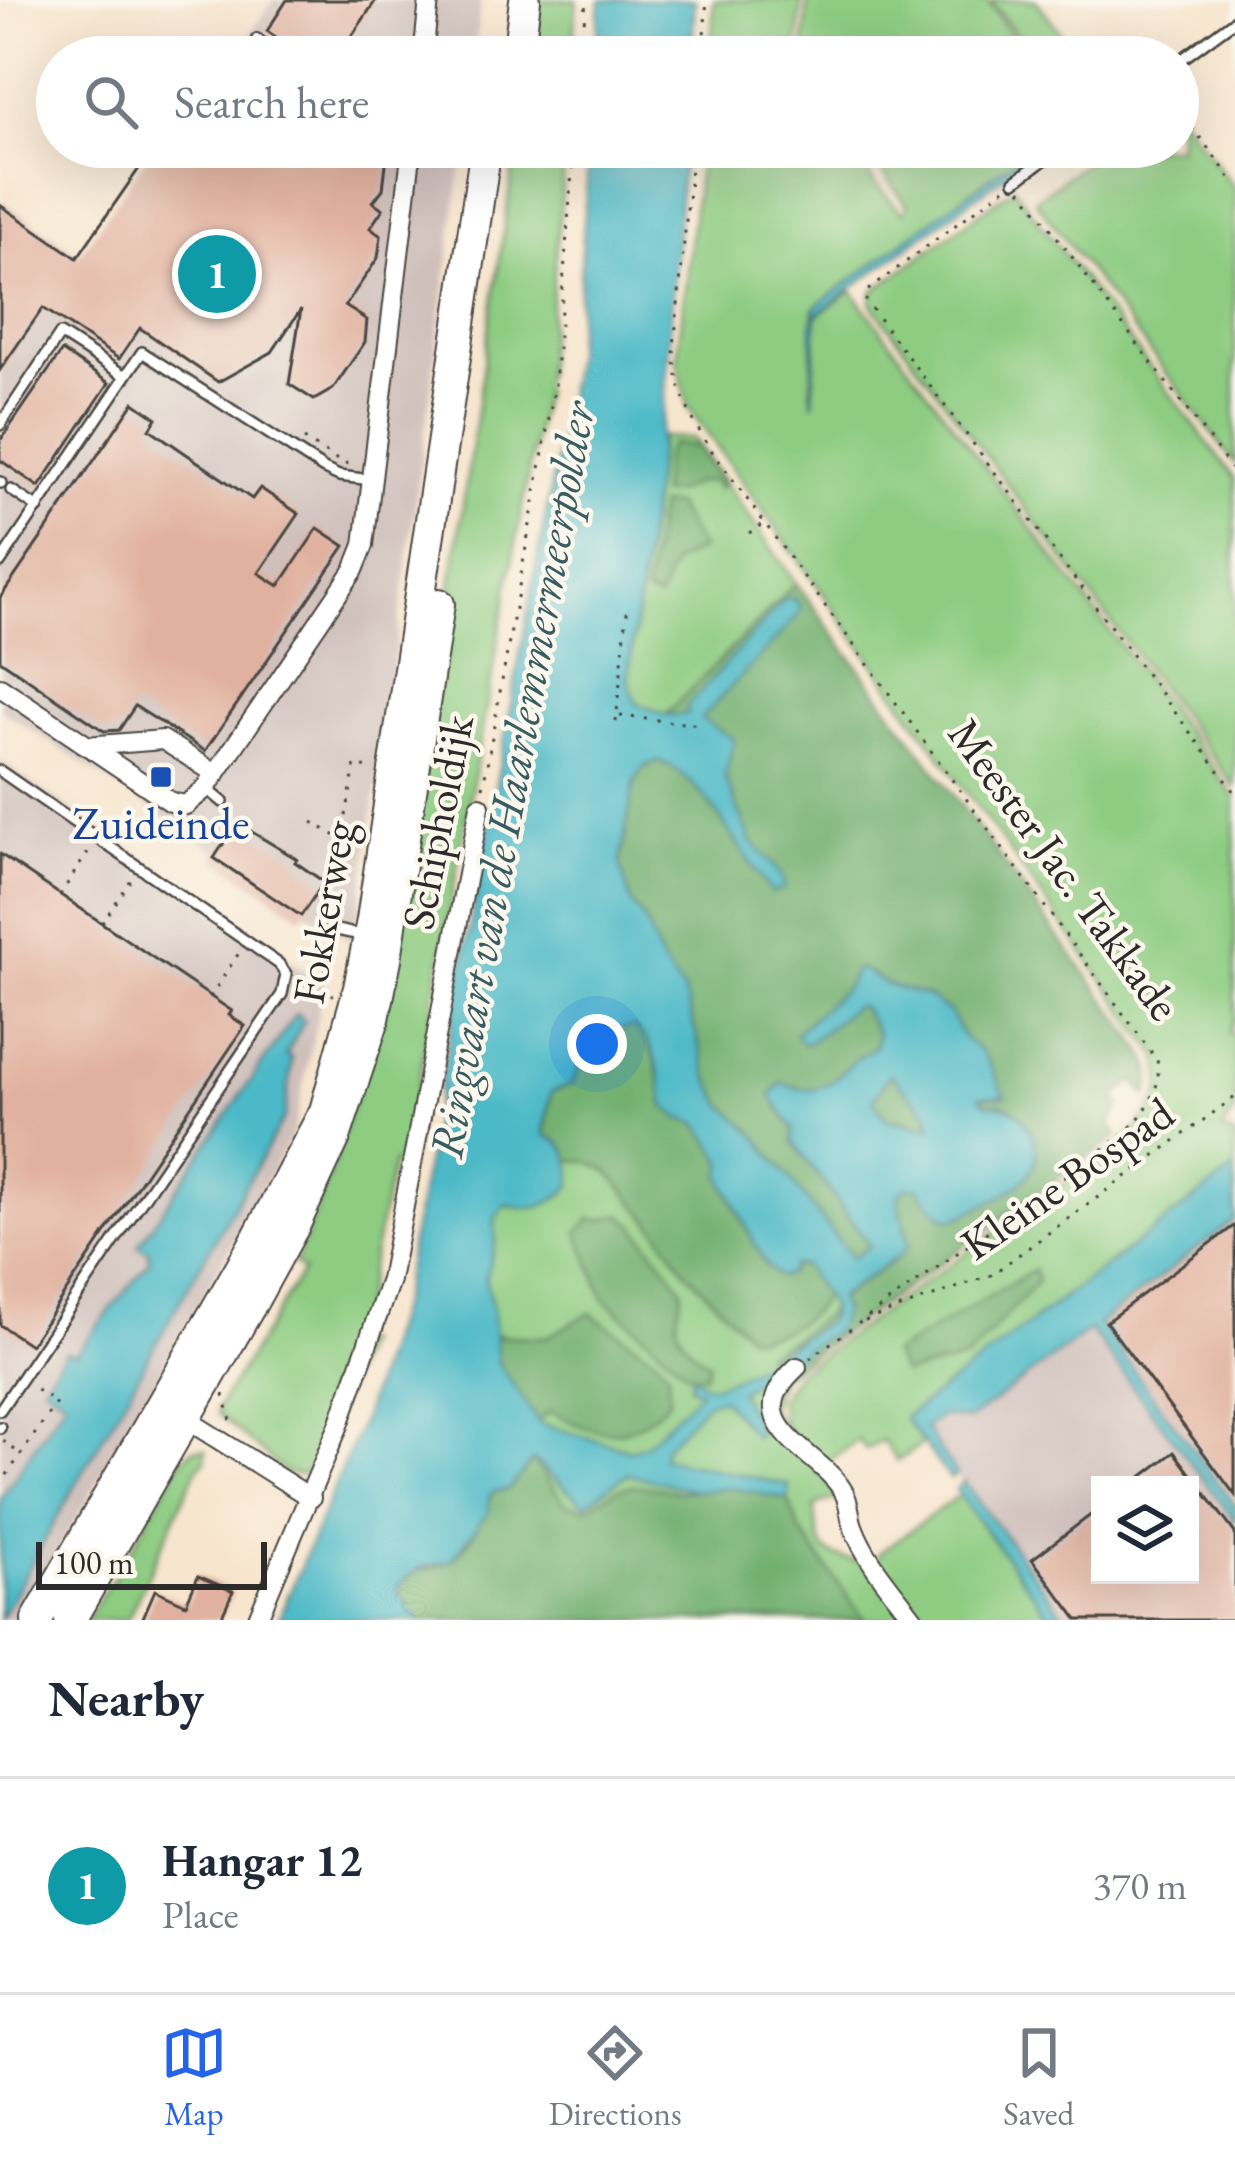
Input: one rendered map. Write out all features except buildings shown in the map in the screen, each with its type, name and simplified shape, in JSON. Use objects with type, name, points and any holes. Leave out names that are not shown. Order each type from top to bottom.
[{"type":"main road","points":[[500,36],[504,0]]},
{"type":"main road","points":[[521,36],[525,0]]},
{"type":"main road","name":"Fokkerweg","points":[[70,1620],[252,1248],[325,1111],[369,936],[483,168]]},
{"type":"main road","name":"Fokkerweg","points":[[37,1620],[304,1206],[335,1137],[374,1018],[422,724],[502,168]]},
{"type":"street","points":[[425,36],[429,0]]},
{"type":"street","points":[[0,687],[171,802],[186,805],[211,781],[354,570],[364,545],[409,168]]},
{"type":"street","points":[[86,746],[163,740],[211,781]]},
{"type":"street","name":"Schipholdijk","points":[[257,1620],[366,1358],[389,1280],[480,806]]},
{"type":"street","points":[[797,1367],[774,1402],[782,1431],[832,1475],[846,1495],[853,1526],[866,1552],[915,1620]]},
{"type":"street","points":[[173,1411],[311,1498]]},
{"type":"lane","points":[[1199,47],[1235,20]]},
{"type":"lane","points":[[1015,181],[1033,168]]},
{"type":"lane","points":[[0,424],[60,334],[125,376]]},
{"type":"lane","points":[[0,563],[142,352],[324,469],[372,480]]},
{"type":"lane","points":[[4,485],[38,508]]},
{"type":"lane","points":[[0,771],[247,941],[286,974],[282,994],[0,1410]]},
{"type":"lane","points":[[211,781],[223,802]]},
{"type":"lane","points":[[332,928],[369,936]]},
{"type":"path","points":[[583,36],[586,0]]},
{"type":"path","points":[[704,36],[707,0]]},
{"type":"path","points":[[1199,136],[1235,184]]},
{"type":"path","name":"Schipholdijk","points":[[480,806],[555,385],[572,168]]},
{"type":"path","name":"Meester Jac. Takkade","points":[[691,168],[674,347],[679,394],[709,447],[1157,1060],[1160,1078],[1145,1111],[1123,1135],[797,1367]]},
{"type":"path","points":[[1235,474],[1015,181],[867,291],[866,301],[1235,792]]},
{"type":"path","points":[[749,533],[764,523]]},
{"type":"path","points":[[628,603],[616,719],[701,725]]},
{"type":"path","points":[[622,664],[633,665]]},
{"type":"path","points":[[656,720],[657,710]]},
{"type":"path","points":[[312,822],[334,835],[346,816],[355,765],[372,769]]},
{"type":"path","points":[[60,895],[97,838]]},
{"type":"path","points":[[102,923],[140,867]]},
{"type":"path","points":[[210,997],[247,941]]},
{"type":"path","points":[[302,988],[321,993]]},
{"type":"path","name":"Kleine Bospad","points":[[861,1320],[871,1322],[991,1275],[1235,1097]]},
{"type":"path","points":[[0,1485],[56,1402],[21,1379]]},
{"type":"path","points":[[0,1440],[21,1454]]},
{"type":"shaded area","points":[[274,0],[481,0],[477,36],[249,36]]},
{"type":"shaded area","points":[[156,168],[461,168],[355,943],[0,709],[0,200],[90,262]]},
{"type":"shaded area","points":[[0,761],[324,984],[294,1131],[17,1620],[0,1620]]},
{"type":"shaded area","points":[[1235,1198],[1235,1620],[1058,1620],[921,1425]]},
{"type":"green space","points":[[534,0],[577,0],[574,36],[530,36]]},
{"type":"green space","points":[[714,0],[802,0],[798,36],[712,36]]},
{"type":"green space","points":[[808,0],[986,0],[1013,36],[805,36]]},
{"type":"green space","points":[[1036,0],[1063,36],[1018,36],[992,3]]},
{"type":"green space","points":[[1199,141],[1235,188],[1235,464],[1035,200],[1078,168],[1199,168]]},
{"type":"green space","points":[[513,168],[564,168],[543,392],[404,1163],[393,1163],[355,1340],[363,1343],[313,1469],[300,1475],[286,1473],[218,1414],[217,1408],[303,1270],[295,1265],[334,1163],[394,970]]},
{"type":"green space","points":[[699,168],[865,168],[903,213],[908,206],[880,168],[1003,168],[815,307],[813,404],[816,316],[852,291],[1235,797],[1235,1017],[1229,1033],[1235,1035],[1235,1111],[1221,1130],[1235,1136],[1235,1169],[905,1417],[923,1444],[897,1461],[882,1440],[866,1450],[859,1440],[824,1464],[785,1429],[779,1400],[797,1372],[1124,1142],[1156,1103],[1161,1069],[1157,1055],[688,407],[677,359]]},
{"type":"green space","points":[[1014,188],[1235,479],[1235,787],[871,303],[873,291]]},
{"type":"green space","points":[[661,437],[693,438],[796,583],[666,715],[636,703],[628,678]]},
{"type":"green space","points":[[671,444],[696,446],[723,485],[718,489],[713,481],[706,481],[660,494],[665,454]]},
{"type":"green space","points":[[659,505],[675,505],[701,549],[673,563],[659,599],[645,594]]},
{"type":"green space","points":[[796,583],[1131,1034],[1149,1064],[1152,1079],[1147,1096],[1134,1081],[1116,1096],[1121,1105],[1110,1124],[1118,1136],[782,1376],[765,1353],[795,1337],[824,1316],[834,1302],[900,1256],[906,1231],[898,1195],[906,1187],[919,1188],[948,1219],[1008,1108],[1000,1103],[986,1105],[979,1095],[1005,1096],[983,1053],[964,1038],[950,1013],[929,997],[885,984],[870,973],[851,976],[848,985],[799,1030],[854,1006],[862,1007],[877,1034],[875,1047],[823,1085],[799,1088],[781,1083],[777,1107],[794,1129],[793,1142],[870,1247],[852,1258],[755,1134],[722,1103],[708,1076],[684,992],[662,963],[631,902],[620,863],[635,780],[645,766],[658,761],[675,769],[706,799],[772,892],[780,872],[751,841],[725,777],[733,739],[693,718],[666,715]]},
{"type":"green space","points":[[634,1026],[650,1048],[669,1102],[680,1118],[698,1124],[723,1161],[722,1178],[766,1266],[789,1274],[792,1266],[805,1266],[825,1295],[793,1326],[749,1336],[687,1273],[608,1171],[570,1160],[566,1150],[545,1136],[551,1092],[572,1084],[587,1052],[601,1037]]},
{"type":"green space","points":[[890,1074],[928,1113],[931,1128],[888,1120],[873,1100]]},
{"type":"green space","points":[[551,1092],[805,1266],[836,1309],[782,1376],[770,1408],[840,1499],[815,1507],[821,1545],[832,1554],[866,1564],[908,1620],[385,1620],[533,1460],[654,1457],[540,1424],[517,1378],[509,1338],[493,1333],[486,1275],[495,1218],[504,1206],[514,1207]]},
{"type":"green space","points":[[621,1214],[682,1288],[678,1327],[688,1345],[709,1362],[705,1374],[690,1375],[604,1299],[578,1232],[591,1218]]},
{"type":"green space","points":[[1034,1270],[1038,1281],[967,1359],[903,1374],[892,1354]]},
{"type":"green space","points":[[590,1313],[657,1359],[668,1372],[669,1399],[641,1424],[600,1431],[551,1412],[537,1421],[497,1363],[495,1336],[547,1337]]},
{"type":"green space","points":[[193,1449],[206,1449],[205,1461],[198,1467],[127,1620],[85,1620],[180,1463]]},
{"type":"green space","points":[[533,1460],[565,1503],[586,1509],[617,1489],[634,1485],[681,1492],[730,1488],[788,1499],[799,1529],[865,1620],[421,1620],[397,1594],[398,1586],[411,1574],[457,1556],[476,1530],[493,1491],[501,1491]]},
{"type":"green space","points":[[959,1495],[1053,1620],[921,1620],[877,1561],[879,1553]]},
{"type":"water","points":[[600,0],[695,0],[692,36],[597,36]]},
{"type":"water","name":"Ringvaart van de Haarlemmermeerpolder","points":[[588,168],[682,168],[665,399],[628,678],[636,703],[666,715],[688,714],[687,706],[785,599],[796,599],[801,607],[797,617],[701,719],[734,739],[725,777],[751,841],[780,872],[785,888],[772,893],[706,799],[675,769],[658,761],[645,766],[635,781],[620,863],[631,902],[662,963],[684,992],[708,1076],[722,1103],[755,1134],[852,1258],[870,1246],[793,1142],[793,1128],[771,1096],[781,1083],[812,1089],[823,1086],[875,1047],[877,1034],[862,1007],[855,1006],[809,1043],[803,1044],[795,1034],[848,985],[854,970],[862,969],[885,984],[929,997],[950,1013],[964,1038],[983,1053],[1006,1096],[980,1097],[1022,1118],[1035,1143],[1036,1159],[1020,1184],[956,1219],[939,1213],[919,1188],[906,1187],[898,1196],[908,1245],[900,1255],[838,1298],[843,1311],[835,1331],[739,1391],[759,1432],[755,1437],[721,1398],[706,1403],[664,1448],[663,1458],[789,1485],[788,1499],[730,1488],[696,1491],[627,1474],[585,1505],[533,1460],[508,1490],[493,1492],[489,1511],[451,1561],[419,1568],[398,1586],[398,1594],[421,1620],[278,1620],[362,1421],[400,1302],[565,412],[577,323]],"holes":[[[634,1027],[653,1053],[665,1106],[699,1124],[723,1161],[722,1178],[767,1266],[779,1277],[789,1274],[793,1265],[804,1266],[831,1307],[828,1321],[736,1377],[707,1386],[692,1374],[690,1386],[700,1391],[645,1445],[631,1450],[540,1424],[498,1363],[485,1279],[496,1242],[495,1218],[507,1204],[542,1206],[571,1186],[568,1155],[544,1130],[551,1092],[572,1084],[588,1053],[611,1032]],[[890,1074],[928,1113],[931,1128],[887,1120],[873,1100]]]},
{"type":"water","points":[[1003,168],[1015,168],[817,314],[813,404],[815,307]]},
{"type":"water","points":[[296,1014],[304,1021],[286,1055],[292,1058],[285,1116],[0,1619],[0,1499],[65,1400],[43,1385],[65,1351],[75,1354],[150,1261],[148,1251],[138,1246]]},
{"type":"water","points":[[1235,1169],[1235,1220],[1099,1324],[1235,1506],[1235,1521],[1090,1330],[969,1420],[941,1416],[925,1428],[957,1475],[950,1479],[904,1418]]},
{"type":"water","points":[[964,1482],[1068,1620],[1053,1620],[959,1495],[956,1489]]},
{"type":"place","name":"Hangar 12","points":[[217,274]]},
{"type":"place","name":"Zuideinde","points":[[161,777]]}]
